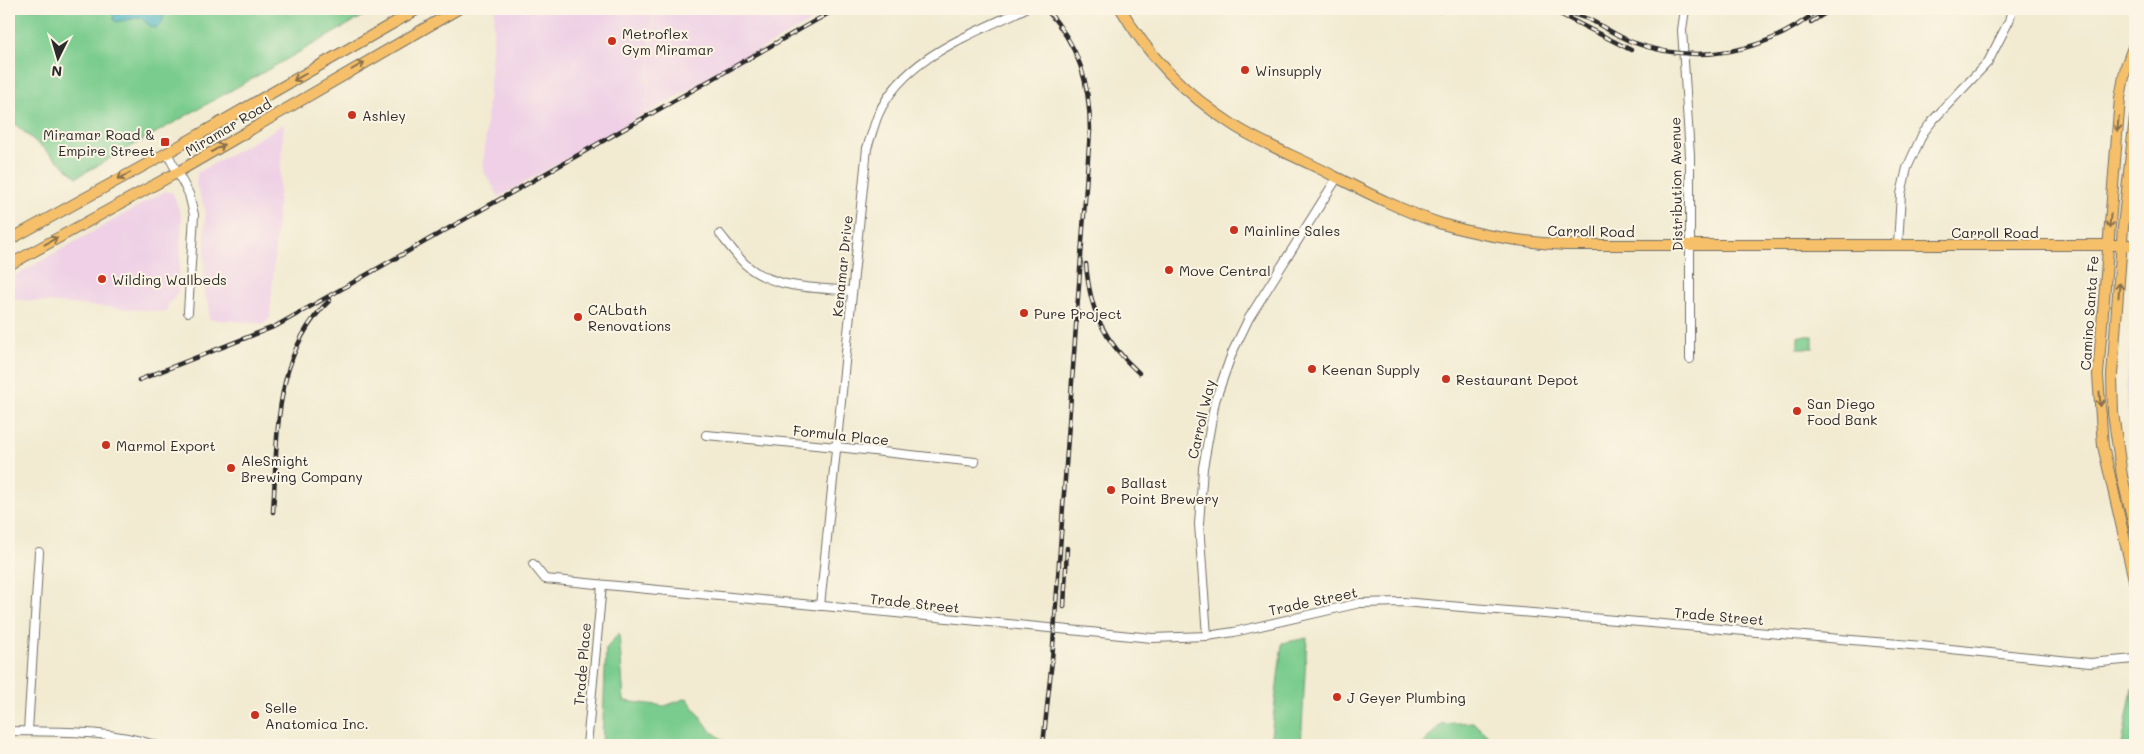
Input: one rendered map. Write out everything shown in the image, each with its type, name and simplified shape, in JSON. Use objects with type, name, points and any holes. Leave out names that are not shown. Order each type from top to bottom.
[{"type":"main road","name":"Miramar Road","points":[[9,240],[167,153],[418,9]]},
{"type":"main road","name":"Miramar Road","points":[[9,265],[176,173],[458,9]]},
{"type":"main road","name":"Carroll Road","points":[[1121,9],[1145,45],[1173,77],[1200,102],[1234,126],[1401,208],[1442,224],[1495,237],[1565,245],[2135,245]]},
{"type":"main road","name":"Camino Santa Fe","points":[[2135,42],[2126,66],[2120,98],[2098,375],[2103,437],[2135,584]]},
{"type":"main road","name":"Camino Santa Fe","points":[[2135,117],[2122,245],[2112,374],[2113,413],[2122,476],[2135,531]]},
{"type":"street","name":"Kenamar Drive","points":[[820,606],[868,148],[879,114],[895,87],[916,66],[940,51],[1024,9]]},
{"type":"street","name":"Distribution Avenue","points":[[1685,9],[1682,30],[1690,155],[1690,359]]},
{"type":"street","points":[[1898,245],[1900,194],[1907,168],[1923,133],[1988,62],[2009,21],[2012,9]]},
{"type":"street","points":[[167,153],[176,173],[189,194],[194,215],[188,312]]},
{"type":"street","name":"Carroll Way","points":[[1207,636],[1199,524],[1203,468],[1215,401],[1232,353],[1249,318],[1337,178]]},
{"type":"street","points":[[720,234],[745,264],[763,276],[780,283],[852,291]]},
{"type":"street","name":"Formula Place","points":[[706,435],[975,462]]},
{"type":"street","points":[[28,731],[40,552]]},
{"type":"street","name":"Trade Street","points":[[533,564],[546,579],[1152,638],[1207,636],[1234,632],[1360,603],[1403,602],[1911,644],[2090,664],[2135,659]]},
{"type":"street","name":"Trade Place","points":[[587,745],[602,585]]},
{"type":"street","points":[[9,731],[112,734],[130,737],[155,745]]},
{"type":"shaded area","points":[[495,9],[654,9],[645,114],[499,197],[483,170]]},
{"type":"shaded area","points":[[655,9],[833,9],[646,114]]},
{"type":"shaded area","points":[[284,124],[270,318],[264,324],[209,319],[209,305],[204,294],[205,209],[196,185],[197,173]]},
{"type":"shaded area","points":[[165,191],[173,193],[182,218],[178,293],[168,305],[167,312],[9,299],[9,279]]},
{"type":"shaded area","points":[[2135,294],[2135,476],[2126,392]]},
{"type":"green space","points":[[9,9],[376,9],[77,177],[9,119]]},
{"type":"green space","points":[[1798,336],[1813,336],[1813,348],[1798,348]]},
{"type":"green space","points":[[619,633],[624,701],[665,706],[687,698],[710,730],[730,745],[602,745],[606,649]]},
{"type":"green space","points":[[1307,638],[1301,745],[1270,745],[1282,643]]},
{"type":"green space","points":[[2132,688],[2135,711],[2135,745],[2122,745]]},
{"type":"green space","points":[[1473,722],[1497,745],[1422,745],[1441,724]]},
{"type":"water","points":[[112,9],[164,9],[164,17],[162,22],[155,28],[140,17],[116,22]]},
{"type":"railway","points":[[139,380],[276,326],[836,9]]},
{"type":"railway","points":[[1043,745],[1052,660],[1090,131],[1088,96],[1080,65],[1067,37],[1046,9]]},
{"type":"railway","points":[[1427,9],[1439,11]]},
{"type":"railway","points":[[1546,9],[1556,12],[1631,50]]},
{"type":"railway","points":[[1555,9],[1588,19],[1632,42],[1656,49],[1706,54],[1754,45],[1777,36],[1799,24],[1819,9]]},
{"type":"railway","points":[[1811,22],[1832,9]]},
{"type":"railway","points":[[1086,264],[1091,297],[1101,324],[1117,349],[1139,373]]},
{"type":"railway","points":[[273,512],[278,427],[288,372],[297,346],[311,322],[330,300]]},
{"type":"railway","points":[[1064,607],[1067,548]]},
{"type":"place","name":"Metroflex Gym Miramar","points":[[612,41]]},
{"type":"place","name":"Winsupply","points":[[1245,70]]},
{"type":"place","name":"Ashley","points":[[352,115]]},
{"type":"place","name":"Miramar Road & Empire Street","points":[[165,142]]},
{"type":"place","name":"Mainline Sales","points":[[1234,230]]},
{"type":"place","name":"Move Central","points":[[1169,270]]},
{"type":"place","name":"Wilding Wallbeds","points":[[102,279]]},
{"type":"place","name":"Pure Project","points":[[1024,313]]},
{"type":"place","name":"CALbath Renovations","points":[[578,317]]},
{"type":"place","name":"Keenan Supply","points":[[1312,369]]},
{"type":"place","name":"Restaurant Depot","points":[[1446,379]]},
{"type":"place","name":"San Diego Food Bank","points":[[1797,411]]},
{"type":"place","name":"Marmol Export","points":[[106,445]]},
{"type":"place","name":"AleSmight Brewing Company","points":[[231,468]]},
{"type":"place","name":"Ballast Point Brewery","points":[[1111,490]]},
{"type":"place","name":"J Geyer Plumbing","points":[[1337,697]]},
{"type":"place","name":"Selle Anatomica Inc.","points":[[255,715]]}]
